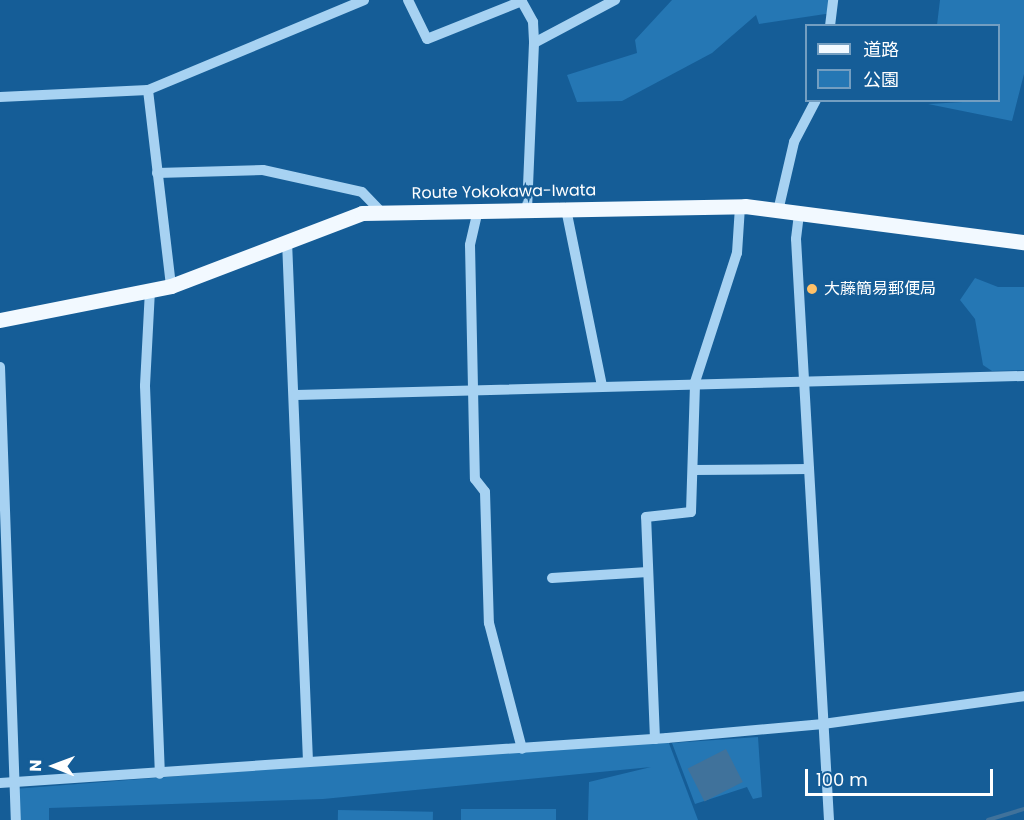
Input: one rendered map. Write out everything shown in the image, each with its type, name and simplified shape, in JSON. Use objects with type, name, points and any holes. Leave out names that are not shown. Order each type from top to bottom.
[{"type":"main road","name":"Route Yokokawa-Iwata","points":[[0,320],[171,286],[340,219],[382,213],[740,206],[1024,242]]},
{"type":"street","points":[[0,96],[148,90],[364,0]]},
{"type":"street","points":[[408,0],[427,39],[521,0],[533,22],[534,43],[527,210]]},
{"type":"street","points":[[534,43],[615,0]]},
{"type":"street","points":[[830,24],[833,0]]},
{"type":"street","points":[[148,90],[171,286]]},
{"type":"street","points":[[778,211],[794,142],[815,102]]},
{"type":"street","points":[[157,172],[262,170],[362,192],[382,213]]},
{"type":"street","points":[[655,739],[646,517],[691,513],[695,382],[737,253],[740,206]]},
{"type":"street","points":[[566,209],[602,386]]},
{"type":"street","points":[[478,210],[470,245],[476,479],[485,492],[489,623],[522,749]]},
{"type":"street","points":[[799,214],[804,378],[829,820]]},
{"type":"street","points":[[287,241],[296,396],[308,762]]},
{"type":"street","points":[[150,290],[145,386],[160,774]]},
{"type":"street","points":[[0,367],[4,578],[16,820]]},
{"type":"street","points":[[296,396],[804,378],[1024,376]]},
{"type":"street","points":[[693,470],[809,468]]},
{"type":"street","points":[[552,578],[648,572]]},
{"type":"street","points":[[0,783],[14,784],[655,739],[823,724],[1024,696]]},
{"type":"green space","points":[[672,0],[831,0],[832,13],[759,24],[756,15],[712,53],[622,101],[577,102],[567,75],[637,53],[635,40]]},
{"type":"green space","points":[[940,0],[1024,0],[1024,74],[1012,121],[928,104],[1000,102],[1000,24],[937,24]]},
{"type":"green space","points":[[975,278],[998,287],[1024,287],[1024,370],[992,371],[983,365],[975,319],[960,300]]},
{"type":"green space","points":[[758,737],[762,797],[753,799],[747,787],[695,804],[672,743]]},
{"type":"green space","points":[[667,738],[698,820],[588,820],[589,782],[651,767],[323,799],[49,808],[49,820],[16,820],[14,789]]},
{"type":"green space","points":[[461,809],[556,809],[556,820],[461,820]]},
{"type":"green space","points":[[338,810],[433,812],[433,820],[338,820]]},
{"type":"shaded area","points":[[726,749],[743,782],[704,801],[688,769]]},
{"type":"waterway","points":[[988,820],[1024,809]]},
{"type":"place","name":"大藤簡易郵便局","points":[[812,289]]}]
